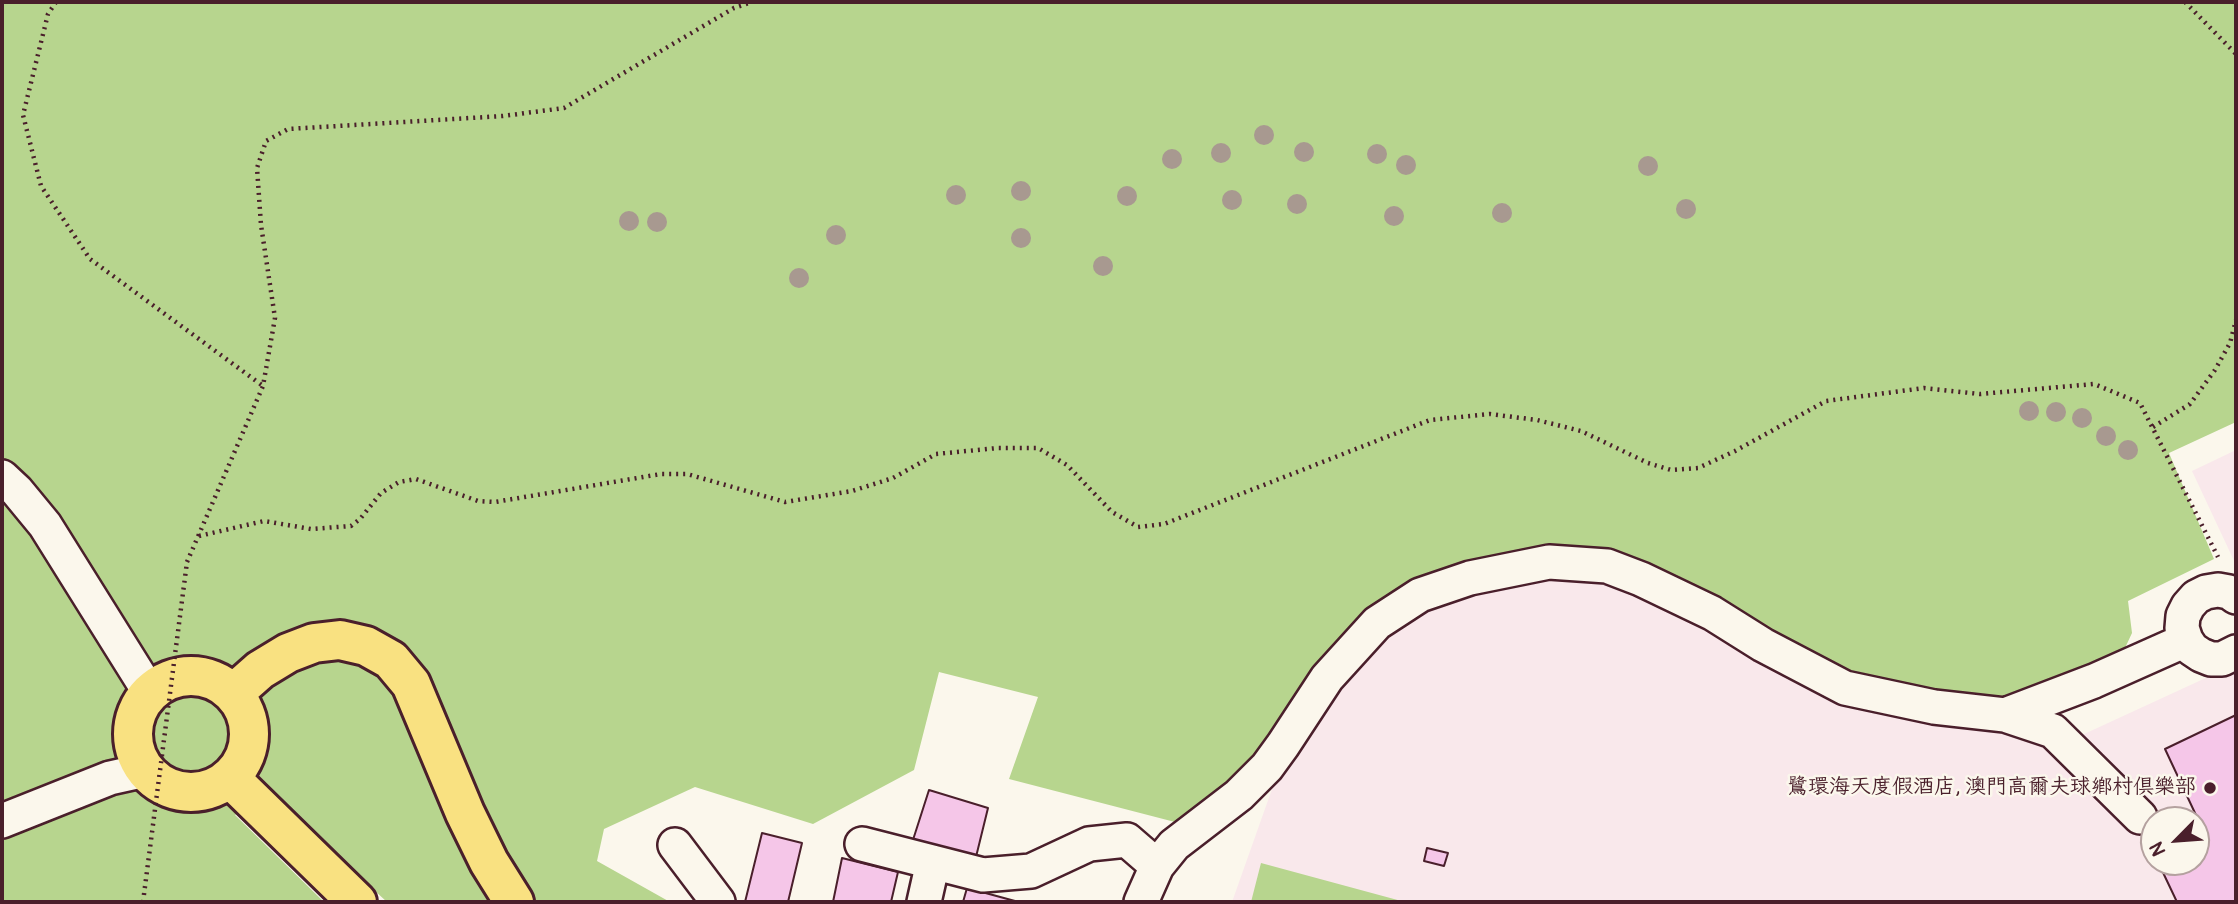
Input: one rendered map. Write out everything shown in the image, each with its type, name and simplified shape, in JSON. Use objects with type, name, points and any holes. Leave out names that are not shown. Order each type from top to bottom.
[{"type":"main road","points":[[234,692],[260,670],[288,653],[314,643],[340,640],[366,646],[391,660],[411,684],[465,813],[489,862],[514,902]]},
{"type":"main road","points":[[192,676],[208,678],[234,692],[243,707],[249,737],[246,752],[230,778],[215,787],[198,792],[180,791],[163,785],[142,759],[134,732],[135,718],[150,693],[162,684],[192,676]]},
{"type":"main road","points":[[230,778],[357,902]]},
{"type":"street","points":[[2,477],[44,525],[150,693]]},
{"type":"street","points":[[1141,902],[1157,866],[1174,845],[1239,795],[1267,767],[1327,678],[1377,623],[1420,595],[1471,579],[1549,562],[1607,566],[1641,579],[1712,613],[1763,645],[1845,688],[1934,707],[2005,715],[2053,732],[2140,817]]},
{"type":"street","points":[[2236,597],[2218,590],[2196,597],[2183,616],[2182,628],[2192,649],[2201,655],[2222,659],[2236,652]]},
{"type":"street","points":[[2005,715],[2094,681],[2186,640]]},
{"type":"street","points":[[2,821],[110,778],[128,760],[142,759]]},
{"type":"street","points":[[863,844],[983,875],[1031,871],[1089,844],[1127,840],[1157,866]]},
{"type":"street","points":[[675,845],[718,902]]},
{"type":"street","points":[[923,902],[933,862]]},
{"type":"path","points":[[56,2],[48,14],[23,115],[41,186],[90,259],[263,386]]},
{"type":"path","points":[[143,902],[187,562],[263,386],[275,318],[261,225],[257,168],[266,141],[288,129],[503,116],[564,108],[734,8],[752,2]]},
{"type":"path","points":[[2185,2],[2236,54]]},
{"type":"path","points":[[2153,427],[2190,404],[2215,370],[2230,343],[2236,320]]},
{"type":"path","points":[[199,536],[264,521],[311,529],[351,526],[381,493],[399,482],[416,479],[478,502],[495,502],[661,474],[687,474],[785,502],[852,491],[893,478],[936,454],[998,448],[1038,448],[1066,465],[1112,512],[1138,527],[1164,524],[1430,420],[1490,414],[1537,420],[1581,431],[1648,463],[1671,470],[1698,468],[1826,401],[1924,388],[1980,394],[2094,384],[2140,403],[2218,557]]},
{"type":"shaded area","points":[[2236,450],[2236,565],[2192,471]]},
{"type":"shaded area","points":[[1561,575],[1609,577],[2061,721],[2082,735],[2236,664],[2236,902],[1232,902],[1283,758],[1370,639],[1458,593]]},
{"type":"green space","points":[[2,2],[2236,2],[2236,422],[2169,453],[2214,559],[2128,601],[2132,633],[2118,663],[2005,715],[1845,688],[1607,566],[1420,595],[1198,828],[1009,779],[1038,697],[939,672],[914,770],[813,824],[695,787],[604,829],[597,861],[670,902],[387,902],[267,791],[235,815],[324,902],[2,902]]},
{"type":"green space","points":[[1261,863],[1405,902],[1251,902]]},
{"type":"building","name":"鷺環海天度假酒店, 澳門高爾夫球鄉村俱樂部","points":[[2236,715],[2236,902],[2177,902],[2165,876],[2210,876],[2210,806],[2192,806],[2165,749]]},
{"type":"building","points":[[929,790],[988,808],[975,861],[912,843]]},
{"type":"building","points":[[762,833],[802,843],[788,902],[745,902]]},
{"type":"building","points":[[1427,848],[1448,853],[1444,866],[1424,861]]},
{"type":"building","points":[[842,858],[898,872],[891,902],[833,902]]},
{"type":"building","points":[[967,888],[1015,901],[1015,902],[963,902]]},
{"type":"place","name":"鷺環海天度假酒店, 澳門高爾夫球鄉村俱樂部","points":[[2210,788]]}]
